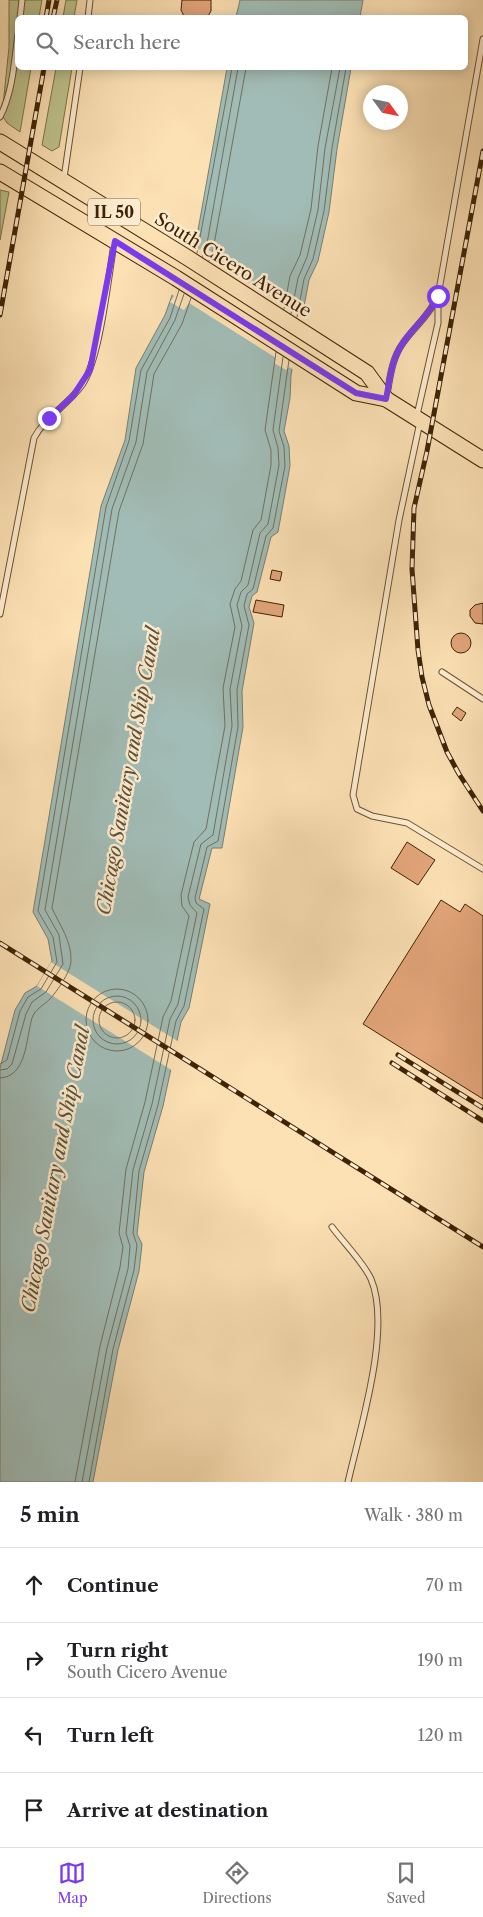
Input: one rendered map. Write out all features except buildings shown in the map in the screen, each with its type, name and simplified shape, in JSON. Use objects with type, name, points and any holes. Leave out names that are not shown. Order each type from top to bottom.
[{"type":"main road","name":"South Cicero Avenue","points":[[0,142],[188,258],[367,373],[386,399]]},
{"type":"main road","name":"South Cicero Avenue","points":[[0,172],[176,278],[356,393],[386,399],[483,460]]},
{"type":"lane","points":[[20,15],[22,0]]},
{"type":"lane","points":[[88,15],[90,0]]},
{"type":"lane","points":[[483,39],[438,296],[438,323],[399,520],[353,795],[357,809],[372,816],[407,823],[483,869]]},
{"type":"lane","points":[[0,117],[8,102],[15,59]]},
{"type":"lane","points":[[64,181],[80,70]]},
{"type":"lane","points":[[0,614],[34,438],[39,428],[73,396],[90,370],[115,241]]},
{"type":"lane","points":[[386,399],[396,356],[403,342],[433,308],[438,296]]},
{"type":"lane","points":[[442,672],[483,699]]},
{"type":"lane","points":[[332,1227],[371,1278],[379,1309],[375,1358],[348,1482]]},
{"type":"green space","points":[[9,0],[42,0],[39,15],[15,15],[15,70],[31,70],[20,132],[7,123],[2,115],[9,47]]},
{"type":"green space","points":[[66,0],[77,0],[74,15],[63,15]]},
{"type":"green space","points":[[56,70],[72,70],[59,147],[52,151],[42,145]]},
{"type":"green space","points":[[0,190],[9,192],[0,240]]},
{"type":"water","points":[[240,0],[363,0],[360,15],[236,15]]},
{"type":"water","name":"Chicago Sanitary and Ship Canal","points":[[227,70],[351,70],[337,149],[329,212],[318,261],[309,280],[291,375],[290,398],[284,431],[289,446],[290,466],[278,532],[271,537],[257,592],[252,596],[249,607],[254,623],[242,691],[243,727],[222,848],[212,848],[199,899],[210,904],[189,1008],[181,1022],[163,1106],[144,1172],[137,1234],[142,1244],[139,1271],[118,1350],[93,1482],[0,1482],[0,1068],[15,1010],[25,993],[37,986],[52,961],[48,939],[33,912],[101,506],[125,440],[136,368],[165,315],[174,290],[195,247]],"holes":[[[112,1008],[124,1009],[129,1023],[121,1031],[110,1030],[105,1019]]]},
{"type":"pier","points":[[203,246],[216,255],[213,260],[304,317],[294,370],[289,367],[286,370],[274,363],[276,358],[189,303],[184,310],[170,302],[174,296],[170,293],[182,267],[195,247],[200,250]]},
{"type":"pier","points":[[51,962],[179,1042],[173,1071],[37,986]],"holes":[[[116,1010],[123,1011],[127,1019],[126,1025],[117,1030],[109,1025],[107,1019],[110,1013]]]},
{"type":"railway","points":[[46,15],[49,0]]},
{"type":"railway","points":[[54,15],[57,0]]},
{"type":"railway","points":[[0,315],[44,70]]},
{"type":"railway","points":[[483,151],[427,451],[414,508],[412,569],[418,650],[429,705],[447,752],[483,811]]},
{"type":"railway","points":[[0,943],[483,1247]]},
{"type":"railway","points":[[398,1055],[483,1108]]},
{"type":"railway","points":[[392,1063],[483,1121]]},
{"type":"route","points":[[49,418],[73,396],[83,384],[90,370],[95,353],[115,241],[302,357],[356,393],[386,399],[392,367],[403,342],[433,308],[438,296]]}]
